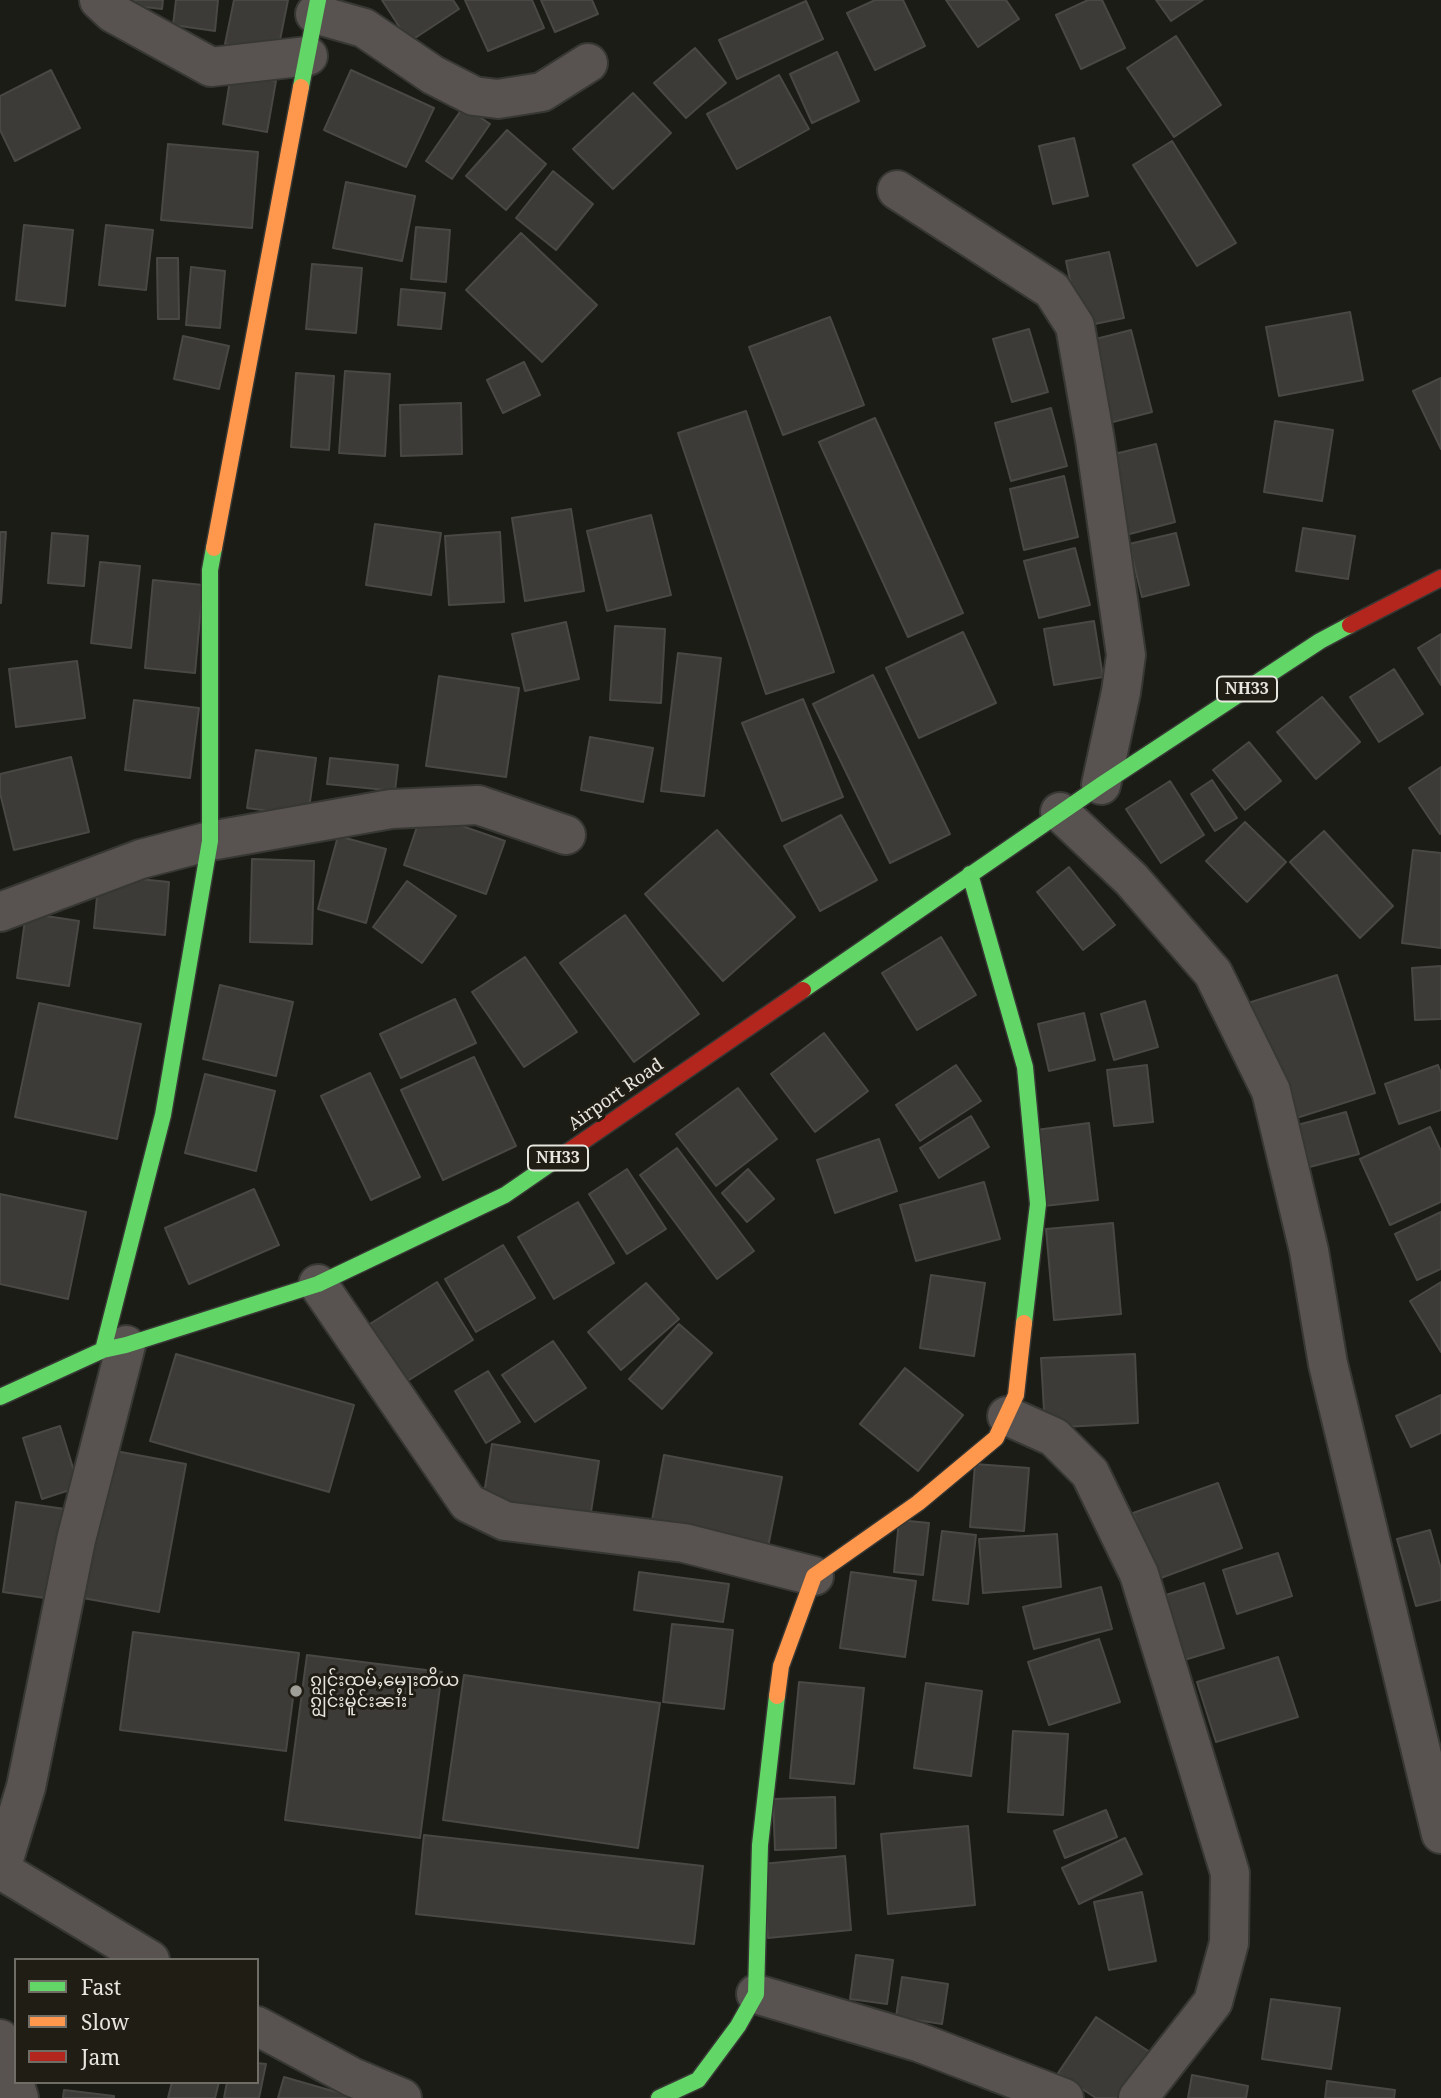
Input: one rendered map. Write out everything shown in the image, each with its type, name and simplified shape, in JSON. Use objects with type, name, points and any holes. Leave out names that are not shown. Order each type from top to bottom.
[{"type":"main road","points":[[115,1347],[163,1115],[210,841],[210,570],[317,7]]},
{"type":"main road","name":"NH33","points":[[1060,812],[1320,641],[1441,578]]},
{"type":"main road","name":"Airport Road","points":[[0,1397],[115,1347],[318,1284],[505,1195],[1060,812]]},
{"type":"main road","points":[[659,2098],[698,2080],[738,2026],[755,1994],[760,1845],[781,1665],[814,1576],[918,1503],[996,1438],[1016,1395],[1038,1204],[1025,1067],[970,874]]},
{"type":"street","points":[[99,0],[113,13],[211,67],[308,56]]},
{"type":"street","points":[[317,7],[364,27],[433,75],[474,96],[498,99],[542,92],[588,63]]},
{"type":"street","points":[[897,190],[1052,290],[1075,326],[1096,440],[1126,655],[1101,785]]},
{"type":"street","points":[[0,912],[141,859],[210,841],[391,809],[478,805],[566,835]]},
{"type":"street","points":[[1060,812],[1131,880],[1213,973],[1271,1091],[1309,1251],[1328,1364],[1441,1834]]},
{"type":"street","points":[[318,1284],[468,1503],[505,1521],[684,1543],[814,1576]]},
{"type":"street","points":[[115,1347],[26,1787],[0,1871],[147,1958]]},
{"type":"street","points":[[1007,1416],[1054,1437],[1090,1473],[1109,1511],[1139,1574],[1230,1873],[1229,1943],[1213,2001],[1138,2098]]},
{"type":"street","points":[[755,1994],[918,2042],[1064,2098]]},
{"type":"street","points":[[259,2027],[352,2077],[402,2098]]},
{"type":"street","points":[[0,2039],[14,2082]]},
{"type":"building","points":[[119,0],[163,0],[162,9],[118,4]]},
{"type":"building","points":[[176,0],[218,0],[215,31],[173,25]]},
{"type":"building","points":[[234,0],[288,0],[277,55],[225,44]]},
{"type":"building","points":[[382,0],[453,0],[459,9],[409,42]]},
{"type":"building","points":[[465,0],[532,0],[544,28],[488,51]]},
{"type":"building","points":[[541,0],[592,0],[598,14],[555,32]]},
{"type":"building","points":[[875,0],[903,0],[925,46],[875,70],[847,13]]},
{"type":"building","points":[[946,0],[1006,0],[1019,19],[978,47]]},
{"type":"building","points":[[1088,0],[1102,0],[1125,48],[1081,69],[1056,15]]},
{"type":"building","points":[[1156,0],[1203,0],[1171,21]]},
{"type":"building","points":[[806,1],[823,39],[737,79],[719,40]]},
{"type":"building","points":[[1176,36],[1221,105],[1174,137],[1127,68]]},
{"type":"building","points":[[695,48],[726,83],[686,118],[654,83]]},
{"type":"building","points":[[837,52],[859,101],[812,123],[790,74]]},
{"type":"building","points":[[51,70],[80,128],[15,161],[0,130],[0,96]]},
{"type":"building","points":[[351,70],[434,108],[406,167],[324,130]]},
{"type":"building","points":[[231,74],[276,81],[267,132],[223,124]]},
{"type":"building","points":[[779,75],[809,129],[737,169],[707,114]]},
{"type":"building","points":[[633,93],[671,133],[613,189],[573,149]]},
{"type":"building","points":[[464,106],[490,124],[452,179],[426,161]]},
{"type":"building","points":[[507,130],[546,164],[506,210],[466,176]]},
{"type":"building","points":[[1074,138],[1088,196],[1053,204],[1039,146]]},
{"type":"building","points":[[1172,141],[1236,243],[1197,266],[1133,165]]},
{"type":"building","points":[[168,144],[258,152],[252,228],[161,220]]},
{"type":"building","points":[[553,171],[593,204],[556,250],[516,218]]},
{"type":"building","points":[[346,182],[415,196],[402,261],[333,248]]},
{"type":"building","points":[[24,225],[73,230],[65,306],[16,300]]},
{"type":"building","points":[[106,225],[153,230],[146,290],[99,285]]},
{"type":"building","points":[[416,227],[450,230],[446,282],[411,279]]},
{"type":"building","points":[[521,233],[597,305],[542,362],[466,290]]},
{"type":"building","points":[[1109,252],[1124,318],[1080,327],[1066,261]]},
{"type":"building","points":[[157,258],[178,258],[179,319],[158,319]]},
{"type":"building","points":[[312,264],[362,268],[356,333],[306,329]]},
{"type":"building","points":[[191,267],[225,271],[220,328],[186,325]]},
{"type":"building","points":[[401,289],[445,293],[441,329],[398,325]]},
{"type":"building","points":[[1350,312],[1363,380],[1279,396],[1266,327]]},
{"type":"building","points":[[830,317],[864,405],[783,435],[749,347]]},
{"type":"building","points":[[1029,329],[1048,392],[1012,402],[993,339]]},
{"type":"building","points":[[1131,330],[1152,412],[1105,424],[1084,342]]},
{"type":"building","points":[[183,336],[229,346],[219,389],[174,379]]},
{"type":"building","points":[[524,362],[540,395],[503,413],[487,380]]},
{"type":"building","points":[[345,371],[390,374],[385,456],[339,453]]},
{"type":"building","points":[[296,373],[334,376],[329,450],[291,447]]},
{"type":"building","points":[[1441,378],[1441,449],[1413,391]]},
{"type":"building","points":[[461,403],[462,454],[401,456],[400,405]]},
{"type":"building","points":[[1051,408],[1067,466],[1011,481],[995,423]]},
{"type":"building","points":[[746,411],[834,672],[766,694],[678,433]]},
{"type":"building","points":[[875,418],[963,613],[908,637],[819,442]]},
{"type":"building","points":[[1275,421],[1333,430],[1322,501],[1264,492]]},
{"type":"building","points":[[1156,444],[1175,522],[1126,535],[1106,456]]},
{"type":"building","points":[[1064,476],[1078,537],[1024,550],[1010,489]]},
{"type":"building","points":[[571,509],[584,591],[525,601],[512,518]]},
{"type":"building","points":[[651,515],[671,595],[607,611],[587,531]]},
{"type":"building","points":[[375,524],[441,533],[431,595],[366,585]]},
{"type":"building","points":[[1303,528],[1355,536],[1348,579],[1296,571]]},
{"type":"building","points":[[0,532],[6,532],[1,603],[0,603]]},
{"type":"building","points":[[500,532],[504,602],[449,605],[445,536]]},
{"type":"building","points":[[52,533],[88,536],[84,586],[48,583]]},
{"type":"building","points":[[1176,533],[1189,585],[1142,597],[1129,544]]},
{"type":"building","points":[[1075,548],[1090,605],[1039,618],[1024,561]]},
{"type":"building","points":[[100,562],[140,566],[131,648],[91,643]]},
{"type":"building","points":[[153,580],[203,585],[195,673],[145,668]]},
{"type":"building","points":[[1094,621],[1103,677],[1054,685],[1044,629]]},
{"type":"building","points":[[566,622],[579,679],[525,691],[512,634]]},
{"type":"building","points":[[615,626],[665,629],[661,703],[610,700]]},
{"type":"building","points":[[963,632],[996,703],[919,738],[886,668]]},
{"type":"building","points":[[1441,634],[1441,685],[1418,648]]},
{"type":"building","points":[[678,653],[721,658],[704,796],[661,791]]},
{"type":"building","points":[[77,661],[85,718],[16,727],[9,669]]},
{"type":"building","points":[[1394,669],[1423,714],[1379,742],[1350,697]]},
{"type":"building","points":[[873,675],[950,834],[890,863],[813,704]]},
{"type":"building","points":[[439,676],[519,688],[506,777],[426,766]]},
{"type":"building","points":[[1322,697],[1360,742],[1316,779],[1277,732]]},
{"type":"building","points":[[803,699],[843,797],[782,821],[742,723]]},
{"type":"building","points":[[134,700],[199,708],[190,778],[125,770]]},
{"type":"building","points":[[590,737],[653,748],[643,802],[581,790]]},
{"type":"building","points":[[1249,742],[1281,781],[1245,810],[1213,770]]},
{"type":"building","points":[[256,750],[316,758],[308,816],[247,808]]},
{"type":"building","points":[[71,757],[89,832],[14,850],[0,793],[0,774]]},
{"type":"building","points":[[330,758],[398,765],[395,791],[327,784]]},
{"type":"building","points":[[1441,767],[1441,833],[1440,834],[1409,788]]},
{"type":"building","points":[[1212,780],[1237,818],[1215,831],[1191,794]]},
{"type":"building","points":[[1170,781],[1204,835],[1161,863],[1126,809]]},
{"type":"building","points":[[422,812],[505,841],[486,894],[404,865]]},
{"type":"building","points":[[841,815],[877,880],[820,911],[784,846]]},
{"type":"building","points":[[1245,822],[1286,862],[1247,902],[1206,861]]},
{"type":"building","points":[[717,830],[795,917],[723,981],[645,894]]},
{"type":"building","points":[[1324,831],[1393,906],[1360,938],[1290,862]]},
{"type":"building","points":[[338,836],[386,849],[366,923],[318,909]]},
{"type":"building","points":[[1413,850],[1441,853],[1441,948],[1402,943]]},
{"type":"building","points":[[252,859],[314,861],[312,944],[250,942]]},
{"type":"building","points":[[1069,867],[1115,925],[1083,950],[1037,892]]},
{"type":"building","points":[[99,875],[169,882],[165,935],[94,928]]},
{"type":"building","points":[[407,881],[456,916],[422,963],[373,927]]},
{"type":"building","points":[[26,913],[79,921],[69,986],[17,978]]},
{"type":"building","points":[[625,915],[699,1014],[634,1062],[560,963]]},
{"type":"building","points":[[941,937],[976,995],[917,1030],[882,973]]},
{"type":"building","points":[[525,957],[577,1032],[524,1067],[472,992]]},
{"type":"building","points":[[1441,966],[1441,1019],[1415,1020],[1412,968]]},
{"type":"building","points":[[1337,975],[1375,1093],[1287,1121],[1248,1003]]},
{"type":"building","points":[[220,985],[293,1002],[276,1076],[203,1059]]},
{"type":"building","points":[[455,999],[476,1043],[401,1078],[380,1034]]},
{"type":"building","points":[[1145,1001],[1158,1047],[1114,1060],[1101,1014]]},
{"type":"building","points":[[39,1003],[141,1024],[117,1139],[15,1117]]},
{"type":"building","points":[[1084,1013],[1095,1060],[1049,1071],[1038,1024]]},
{"type":"building","points":[[824,1033],[868,1091],[815,1132],[771,1074]]},
{"type":"building","points":[[474,1057],[516,1146],[443,1180],[401,1090]]},
{"type":"building","points":[[956,1065],[981,1101],[920,1141],[896,1105]]},
{"type":"building","points":[[1147,1065],[1153,1122],[1114,1126],[1107,1070]]},
{"type":"building","points":[[1438,1065],[1441,1073],[1441,1110],[1399,1124],[1385,1084]]},
{"type":"building","points":[[370,1073],[420,1177],[371,1200],[321,1096]]},
{"type":"building","points":[[205,1074],[275,1091],[256,1171],[185,1153]]},
{"type":"building","points":[[738,1088],[777,1139],[716,1186],[676,1134]]},
{"type":"building","points":[[1346,1112],[1359,1154],[1302,1169],[1290,1127]]},
{"type":"building","points":[[971,1116],[989,1147],[939,1178],[920,1148]]},
{"type":"building","points":[[1089,1123],[1098,1200],[1044,1206],[1036,1130]]},
{"type":"building","points":[[1430,1127],[1441,1151],[1441,1202],[1390,1225],[1360,1159]]},
{"type":"building","points":[[879,1139],[897,1191],[835,1213],[817,1160]]},
{"type":"building","points":[[677,1148],[754,1251],[717,1279],[640,1175]]},
{"type":"building","points":[[627,1169],[666,1229],[627,1254],[589,1194]]},
{"type":"building","points":[[748,1169],[774,1199],[747,1222],[722,1193]]},
{"type":"building","points":[[984,1182],[1000,1239],[916,1261],[900,1205]]},
{"type":"building","points":[[254,1189],[279,1245],[189,1284],[165,1228]]},
{"type":"building","points":[[0,1194],[86,1212],[68,1299],[0,1284]]},
{"type":"building","points":[[578,1202],[614,1263],[554,1299],[518,1237]]},
{"type":"building","points":[[1441,1212],[1441,1269],[1417,1280],[1395,1234]]},
{"type":"building","points":[[1113,1223],[1121,1314],[1054,1320],[1046,1229]]},
{"type":"building","points":[[503,1245],[535,1298],[476,1332],[445,1279]]},
{"type":"building","points":[[931,1275],[985,1283],[974,1356],[920,1348]]},
{"type":"building","points":[[437,1282],[473,1340],[401,1385],[365,1327]]},
{"type":"building","points":[[1441,1282],[1441,1352],[1410,1301]]},
{"type":"building","points":[[646,1283],[679,1319],[621,1370],[588,1332]]},
{"type":"building","points":[[679,1324],[712,1353],[662,1409],[629,1379]]},
{"type":"building","points":[[553,1341],[586,1388],[535,1422],[502,1375]]},
{"type":"building","points":[[176,1354],[354,1405],[329,1492],[150,1441]]},
{"type":"building","points":[[1135,1354],[1138,1423],[1045,1428],[1041,1358]]},
{"type":"building","points":[[905,1368],[963,1415],[918,1471],[860,1424]]},
{"type":"building","points":[[488,1371],[520,1422],[486,1443],[455,1391]]},
{"type":"building","points":[[1441,1395],[1441,1433],[1411,1447],[1396,1416]]},
{"type":"building","points":[[60,1426],[79,1487],[42,1499],[23,1438]]},
{"type":"building","points":[[492,1444],[599,1461],[590,1518],[483,1500]]},
{"type":"building","points":[[110,1450],[186,1464],[159,1612],[83,1598]]},
{"type":"building","points":[[664,1455],[782,1477],[767,1552],[650,1531]]},
{"type":"building","points":[[975,1464],[1029,1468],[1024,1531],[970,1527]]},
{"type":"building","points":[[1218,1483],[1242,1548],[1158,1579],[1133,1513]]},
{"type":"building","points":[[16,1502],[72,1510],[59,1600],[3,1592]]},
{"type":"building","points":[[899,1520],[929,1523],[923,1575],[894,1572]]},
{"type":"building","points":[[1430,1530],[1441,1569],[1441,1600],[1416,1606],[1397,1539]]},
{"type":"building","points":[[942,1531],[976,1535],[968,1604],[933,1600]]},
{"type":"building","points":[[1057,1534],[1061,1587],[983,1593],[979,1539]]},
{"type":"building","points":[[1278,1553],[1292,1596],[1237,1614],[1223,1570]]},
{"type":"building","points":[[639,1572],[729,1584],[723,1622],[634,1610]]},
{"type":"building","points":[[851,1572],[916,1581],[905,1657],[840,1648]]},
{"type":"building","points":[[1204,1583],[1224,1648],[1171,1664],[1150,1600]]},
{"type":"building","points":[[1101,1587],[1112,1629],[1034,1649],[1023,1607]]},
{"type":"building","points":[[672,1624],[733,1630],[724,1709],[663,1702]]},
{"type":"building","points":[[133,1632],[299,1653],[286,1751],[120,1730]]},
{"type":"building","points":[[1099,1639],[1120,1702],[1049,1725],[1028,1662]]},
{"type":"building","points":[[307,1655],[442,1672],[420,1838],[285,1820]]},
{"type":"building","points":[[1278,1657],[1298,1717],[1216,1742],[1197,1682]]},
{"type":"building","points":[[464,1675],[660,1703],[638,1848],[443,1820]]},
{"type":"building","points":[[799,1682],[864,1688],[854,1784],[790,1778]]},
{"type":"building","points":[[926,1683],[982,1691],[971,1776],[914,1768]]},
{"type":"building","points":[[1013,1731],[1068,1734],[1063,1815],[1008,1812]]},
{"type":"building","points":[[835,1797],[836,1848],[775,1850],[773,1799]]},
{"type":"building","points":[[1106,1810],[1117,1837],[1065,1858],[1054,1831]]},
{"type":"building","points":[[968,1826],[975,1905],[888,1914],[881,1834]]},
{"type":"building","points":[[424,1835],[703,1866],[694,1944],[416,1914]]},
{"type":"building","points":[[1125,1838],[1142,1874],[1079,1904],[1062,1868]]},
{"type":"building","points":[[845,1856],[851,1930],[768,1938],[762,1864]]},
{"type":"building","points":[[1142,1892],[1156,1961],[1109,1970],[1094,1902]]},
{"type":"building","points":[[856,1955],[893,1960],[887,2004],[850,1999]]},
{"type":"building","points":[[902,1977],[948,1984],[942,2024],[896,2017]]},
{"type":"building","points":[[1271,1999],[1340,2008],[1331,2069],[1262,2059]]},
{"type":"building","points":[[1096,2017],[1150,2052],[1119,2098],[1096,2098],[1058,2073]]},
{"type":"building","points":[[259,2063],[266,2064],[259,2098],[224,2098],[227,2084],[259,2084]]},
{"type":"building","points":[[1192,2075],[1248,2086],[1246,2098],[1188,2098]]},
{"type":"building","points":[[284,2077],[357,2098],[278,2098]]},
{"type":"building","points":[[1327,2081],[1395,2090],[1394,2098],[1325,2098]]},
{"type":"building","points":[[172,2084],[218,2084],[215,2098],[168,2098]]},
{"type":"building","points":[[64,2090],[114,2096],[114,2098],[63,2098]]},
{"type":"traffic: fast","points":[[301,87],[318,0]]},
{"type":"traffic: fast","points":[[103,1350],[163,1115],[210,841],[210,570],[214,548]]},
{"type":"traffic: fast","points":[[803,990],[1101,785],[1320,641],[1350,625]]},
{"type":"traffic: fast","points":[[970,874],[1025,1067],[1038,1204],[1024,1323]]},
{"type":"traffic: fast","points":[[0,1397],[103,1350],[318,1284],[505,1195],[566,1153]]},
{"type":"traffic: fast","points":[[659,2098],[698,2080],[738,2026],[756,1994],[760,1845],[777,1696]]},
{"type":"traffic: slow","points":[[214,548],[301,87]]},
{"type":"traffic: slow","points":[[777,1696],[781,1666],[814,1576],[918,1503],[996,1438],[1016,1395],[1024,1323]]},
{"type":"traffic: jam","points":[[1350,625],[1441,578]]},
{"type":"traffic: jam","points":[[566,1153],[803,990]]},
{"type":"place","name":"ၵျွင်းထမ်ႇမေႃးတိယ ၵျွင်းမိူင်းၼၢႆး","points":[[296,1691]]}]
